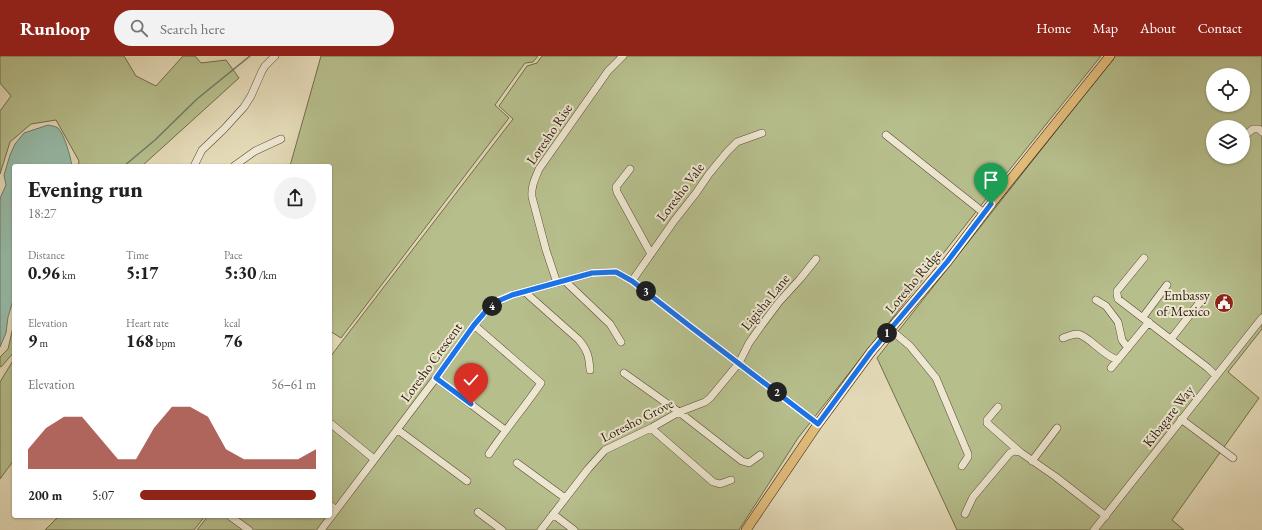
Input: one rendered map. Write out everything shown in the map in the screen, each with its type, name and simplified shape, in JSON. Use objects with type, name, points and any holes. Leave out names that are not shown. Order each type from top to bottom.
[{"type":"main road","name":"Loresho Ridge","points":[[746,530],[818,424],[871,352],[947,262],[984,213],[1110,56]]},
{"type":"street","points":[[195,164],[202,150],[244,107],[251,96],[265,66],[275,56]]},
{"type":"street","name":"Loresho Rise","points":[[561,282],[546,250],[532,197],[534,181],[539,169],[608,71],[623,56]]},
{"type":"street","points":[[1250,131],[1253,129],[1259,129],[1262,132]]},
{"type":"street","name":"Loresho Vale","points":[[632,281],[674,221],[732,145],[762,133]]},
{"type":"street","points":[[886,135],[984,213]]},
{"type":"street","points":[[237,164],[255,151],[282,139]]},
{"type":"street","points":[[630,168],[616,187],[617,192],[651,254]]},
{"type":"street","points":[[1144,258],[1119,288],[1117,294],[1118,299],[1208,368],[1216,376]]},
{"type":"street","name":"Ligisha Lane","points":[[739,363],[760,326],[816,259]]},
{"type":"street","name":"Loresho Crescent","points":[[332,515],[374,459],[398,430],[474,325],[486,311],[498,301],[512,295],[592,273],[616,272],[632,281],[818,424]]},
{"type":"street","points":[[561,282],[610,324],[621,342]]},
{"type":"street","points":[[1143,317],[1167,285]]},
{"type":"street","points":[[525,292],[579,340],[586,349],[589,358],[590,370]]},
{"type":"street","points":[[1096,300],[1106,306],[1118,322],[1122,340],[1128,348]]},
{"type":"street","points":[[1171,339],[1200,302]]},
{"type":"street","name":"Kibagare Way","points":[[1094,530],[1262,318]]},
{"type":"street","points":[[1111,368],[1149,322]]},
{"type":"street","points":[[474,325],[541,383],[505,430],[489,454]]},
{"type":"street","points":[[891,330],[910,346],[936,378],[968,454],[968,457],[962,466]]},
{"type":"street","points":[[1063,338],[1073,335],[1081,335],[1110,358],[1118,360]]},
{"type":"street","name":"Loresho Grove","points":[[541,530],[592,464],[605,450],[652,428],[679,412],[705,402],[739,363]]},
{"type":"street","points":[[624,373],[679,412],[742,461],[749,463],[760,455]]},
{"type":"street","points":[[436,378],[505,430]]},
{"type":"street","points":[[998,407],[987,420],[987,423],[1020,452],[1056,477],[1106,516]]},
{"type":"street","points":[[1181,419],[1234,458]]},
{"type":"street","points":[[332,426],[374,459]]},
{"type":"street","points":[[652,428],[713,482],[720,484],[731,480]]},
{"type":"street","points":[[1032,461],[1057,428]]},
{"type":"street","points":[[398,430],[467,480]]},
{"type":"street","points":[[965,514],[973,497],[1010,453],[1014,451],[1020,452]]},
{"type":"street","points":[[517,463],[565,498]]},
{"type":"street","points":[[332,506],[336,510]]},
{"type":"street","points":[[478,512],[502,530]]},
{"type":"street","points":[[553,514],[574,530]]},
{"type":"street","points":[[232,518],[249,530]]},
{"type":"street","name":"Loresho Crescent","points":[[321,530],[330,518]]},
{"type":"shaded area","points":[[0,56],[124,56],[136,76],[156,86],[183,56],[195,56],[201,63],[226,60],[239,78],[144,164],[78,164],[79,161],[56,120],[31,124],[10,142],[0,174],[0,111],[11,96],[0,83]]},
{"type":"shaded area","points":[[321,56],[538,56],[533,62],[525,63],[495,105],[509,118],[341,338],[332,332],[332,164],[291,164]]},
{"type":"shaded area","points":[[542,56],[1101,56],[986,199],[798,438],[739,530],[197,530],[206,518],[332,518],[332,354],[513,119],[499,106],[527,66],[537,63]]},
{"type":"shaded area","points":[[1115,56],[1262,56],[1262,329],[1228,372],[1259,398],[1172,520],[1184,530],[957,530],[877,358]]},
{"type":"shaded area","points":[[48,125],[57,127],[61,131],[67,146],[72,164],[12,164],[12,304],[8,317],[6,333],[0,347],[0,200],[6,185],[4,175],[10,155],[15,144],[24,133]]},
{"type":"shaded area","points":[[12,332],[12,354],[0,367],[0,357],[8,349]]},
{"type":"shaded area","points":[[12,362],[12,463],[0,479],[0,382]]},
{"type":"shaded area","points":[[57,518],[203,518],[194,530],[45,530]]},
{"type":"waterway","points":[[126,164],[155,140],[197,99],[250,56]]},
{"type":"place","name":"Embassy of Mexico","points":[[1224,303]]},
{"type":"route","points":[[471,404],[436,378],[474,325],[486,311],[498,301],[512,295],[592,273],[616,272],[632,281],[768,384],[818,424],[871,352],[947,262],[991,204]]}]
